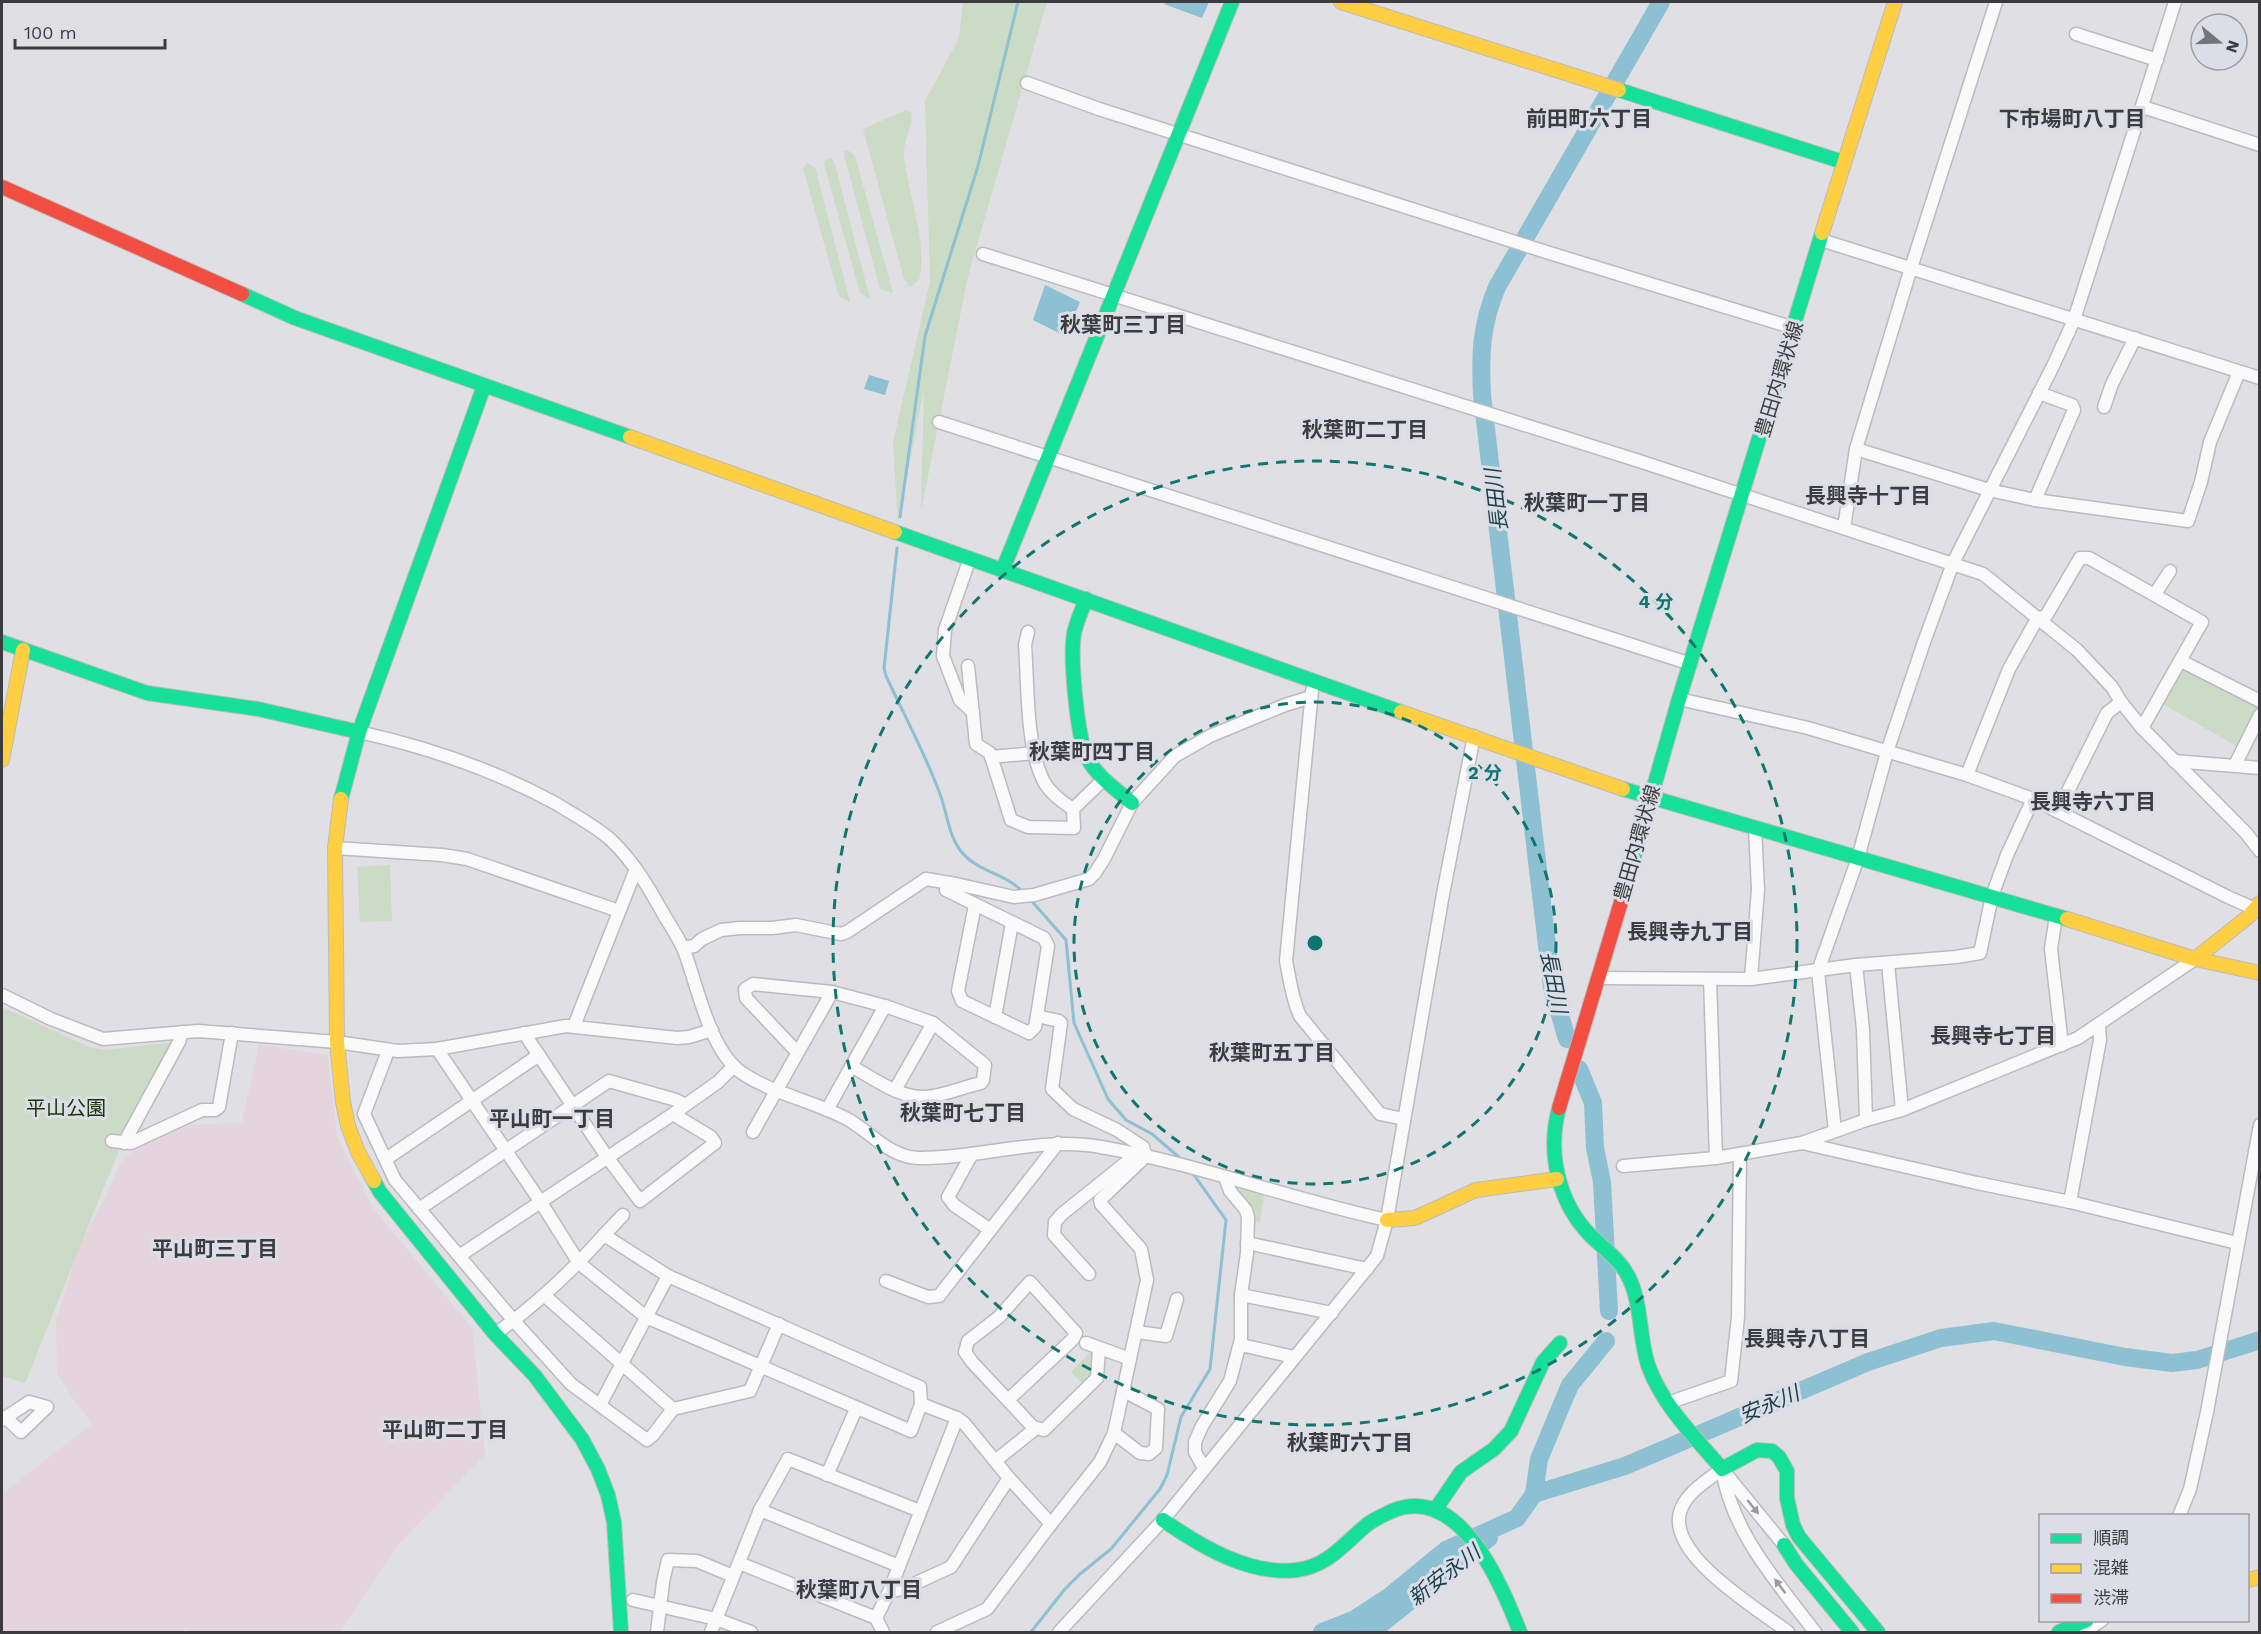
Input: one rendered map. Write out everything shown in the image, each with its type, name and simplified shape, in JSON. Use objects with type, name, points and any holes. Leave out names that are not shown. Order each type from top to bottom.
[{"type":"street","points":[[1003,569],[1232,2]]},
{"type":"street","points":[[1341,2],[1843,162]]},
{"type":"street","name":"豊田内環状線","points":[[1722,1468],[1672,1409],[1648,1365],[1639,1327],[1638,1304],[1630,1280],[1617,1260],[1589,1234],[1574,1214],[1557,1179],[1554,1126],[1679,699],[1743,496],[1843,162],[1895,2]]},
{"type":"street","points":[[1844,528],[1856,449],[1995,2]]},
{"type":"street","points":[[1835,1131],[1818,971],[1858,858],[1887,752],[1953,563],[2074,320],[2175,2]]},
{"type":"street","points":[[2076,34],[2157,60]]},
{"type":"street","points":[[1028,82],[1179,134],[1794,328]]},
{"type":"street","points":[[2143,107],[2259,145]]},
{"type":"street","points":[[2,187],[295,318],[1428,722],[1474,735],[1649,798],[1992,896],[2195,959],[2259,973]]},
{"type":"street","points":[[1821,240],[2259,378]]},
{"type":"street","points":[[983,254],[1113,297],[1483,412],[1983,574],[2077,650],[2112,687],[2142,728],[2246,833],[2259,851]]},
{"type":"street","points":[[2104,407],[2112,384],[2135,338]]},
{"type":"street","points":[[1856,449],[1989,490],[2036,500],[2188,521],[2201,482],[2210,442],[2240,372]]},
{"type":"street","points":[[484,386],[359,732],[341,797],[334,848],[337,1042],[348,1126],[358,1152],[373,1180],[390,1205],[495,1334],[535,1376],[582,1438],[598,1469],[608,1495],[614,1522],[621,1632]]},
{"type":"street","points":[[2036,500],[2074,410],[2072,405],[2039,393]]},
{"type":"street","points":[[939,422],[1691,664]]},
{"type":"street","points":[[970,558],[945,630],[943,656],[960,700],[973,712]]},
{"type":"street","points":[[1967,775],[2009,669],[2037,619],[2046,616],[2080,558],[2089,558],[2202,622],[2142,728]]},
{"type":"street","points":[[2155,594],[2170,572]]},
{"type":"street","points":[[1086,599],[1074,632],[1072,652],[1082,743],[1089,761],[1132,803]]},
{"type":"street","points":[[1028,632],[1025,645],[1032,742],[1044,780],[1062,802],[1073,809]]},
{"type":"street","points":[[2,642],[147,693],[258,709],[403,742],[530,790],[587,821],[610,839],[647,883],[683,948],[718,1044],[734,1066],[754,1080],[775,1090],[849,1120],[893,1151],[903,1155],[914,1158],[972,1154],[1058,1143],[1097,1146],[1141,1155],[1342,1210],[1387,1220],[1415,1218],[1476,1190],[1557,1179]]},
{"type":"street","points":[[2,760],[5,728],[22,650]]},
{"type":"street","points":[[2181,661],[2259,702]]},
{"type":"street","points":[[968,666],[976,744],[990,753],[1011,820],[1028,827],[1074,828],[1073,809],[1104,778]]},
{"type":"street","points":[[1315,680],[1311,697],[1286,962],[1290,982],[1300,1016],[1380,1114],[1404,1119]]},
{"type":"street","points":[[683,948],[694,946],[702,939],[721,930],[740,928],[796,925],[841,934],[926,879],[1009,897],[1027,896],[1082,882],[1095,873],[1132,803],[1175,756],[1189,747],[1285,705],[1311,697]]},
{"type":"street","points":[[1623,1166],[1740,1155],[1802,1143],[1902,1110],[2062,1045],[2099,1026],[2195,959],[2258,908],[2033,799],[1967,775],[1808,728],[1679,699]]},
{"type":"street","points":[[2058,811],[2107,712],[2121,702]]},
{"type":"street","points":[[2235,765],[2259,715]]},
{"type":"street","points":[[1059,1632],[1163,1520],[1377,1256],[1387,1220],[1443,894],[1474,735]]},
{"type":"street","points":[[991,757],[1035,753]]},
{"type":"street","points":[[2174,761],[2259,768]]},
{"type":"street","points":[[1599,978],[1751,979],[1856,965],[1980,953],[1992,896],[2007,855],[2033,799]]},
{"type":"street","points":[[1751,979],[1758,889],[1755,828]]},
{"type":"street","points":[[334,848],[442,855],[466,859],[619,911]]},
{"type":"street","points":[[574,1026],[636,869]]},
{"type":"street","points":[[946,890],[1044,938],[1048,946],[1037,1016],[1035,1027],[1029,1033],[962,1001],[958,991],[975,905]]},
{"type":"street","points":[[2056,916],[2051,949],[2062,1045]]},
{"type":"street","points":[[995,1017],[1012,923]]},
{"type":"street","points":[[1888,963],[1902,1110]]},
{"type":"street","points":[[1856,965],[1863,1029],[1866,1120]]},
{"type":"street","points":[[1710,979],[1716,1158]]},
{"type":"street","points":[[797,1052],[746,998],[745,989],[753,984],[832,992],[885,1006],[933,1023],[985,1065],[983,1080],[927,1097],[914,1096],[895,1090],[851,1066]]},
{"type":"street","points":[[753,1132],[832,992]]},
{"type":"street","points":[[2,995],[51,1019],[103,1039],[182,1032],[232,1033],[337,1042],[388,1051],[436,1049],[574,1026],[677,1038],[712,1030]]},
{"type":"street","points":[[827,1110],[885,1006]]},
{"type":"street","points":[[937,1632],[987,1609],[1100,1462],[1114,1433],[1147,1280],[1141,1249],[1100,1200],[1141,1155],[1143,1147],[1117,1130],[1073,1109],[1052,1089],[1062,1023],[1037,1016]]},
{"type":"street","points":[[895,1090],[933,1023]]},
{"type":"street","points":[[2070,1202],[2100,1040],[2099,1026]]},
{"type":"street","points":[[182,1032],[179,1041],[118,1142],[131,1143],[202,1110],[215,1110],[219,1107],[232,1033]]},
{"type":"street","points":[[525,1033],[607,1157],[640,1201],[715,1143],[711,1137],[673,1114]]},
{"type":"street","points":[[436,1049],[540,1201],[579,1263],[646,1317],[911,1431],[921,1404],[920,1387],[668,1276],[604,1235]]},
{"type":"street","points":[[388,1051],[364,1114],[395,1180],[514,1321],[571,1384],[647,1440],[673,1408],[750,1391],[762,1368],[779,1324]]},
{"type":"street","points":[[386,1159],[540,1055]]},
{"type":"street","points":[[459,1256],[673,1114],[718,1082],[734,1066]]},
{"type":"street","points":[[419,1209],[609,1081],[676,1100],[685,1105]]},
{"type":"street","points":[[2179,1514],[2190,1490],[2216,1367],[2236,1243],[2259,1125]]},
{"type":"street","points":[[886,1281],[928,1297],[939,1296],[1058,1143]]},
{"type":"street","points":[[1802,1143],[2070,1202],[2236,1243]]},
{"type":"street","points":[[972,1154],[948,1197],[954,1205],[989,1229]]},
{"type":"street","points":[[1089,1274],[1054,1234],[1055,1222],[1126,1164],[1141,1155]]},
{"type":"street","points":[[1672,1409],[1731,1381],[1738,1317],[1740,1155]]},
{"type":"street","points":[[1204,1468],[1195,1452],[1195,1442],[1202,1426],[1230,1381],[1241,1345],[1241,1295],[1248,1218],[1246,1210],[1230,1191],[1225,1177]]},
{"type":"street","points":[[495,1334],[545,1296],[623,1215]]},
{"type":"street","points":[[1247,1243],[1367,1269]]},
{"type":"street","points":[[600,1405],[668,1276]]},
{"type":"street","points":[[1008,1400],[1073,1339],[1076,1333],[1030,1282],[999,1317],[968,1341],[965,1352],[972,1362],[1035,1429],[1044,1430],[1097,1378],[1099,1349]]},
{"type":"street","points":[[1241,1295],[1332,1313]]},
{"type":"street","points":[[545,1296],[673,1408]]},
{"type":"street","points":[[1137,1332],[1166,1336],[1177,1299]]},
{"type":"street","points":[[1086,1343],[1130,1359]]},
{"type":"street","points":[[1435,1510],[1459,1474],[1502,1443],[1520,1417],[1536,1373],[1544,1359],[1560,1343]]},
{"type":"street","points":[[1241,1345],[1294,1357]]},
{"type":"street","points":[[1114,1433],[1140,1453],[1149,1454],[1156,1448],[1158,1409],[1124,1391]]},
{"type":"street","points":[[921,1404],[964,1423],[1009,1478],[1051,1524]]},
{"type":"street","points":[[827,1475],[856,1409]]},
{"type":"street","points":[[876,1618],[889,1592],[957,1418]]},
{"type":"street","points":[[995,1461],[1035,1429]]},
{"type":"street","points":[[1788,1632],[1725,1588],[1704,1567],[1688,1546],[1680,1530],[1679,1516],[1682,1506],[1692,1494],[1722,1468],[1757,1450],[1772,1451],[1784,1461],[1787,1471],[1786,1487],[1789,1506],[1793,1525],[1799,1537],[1878,1632]]},
{"type":"street","points":[[711,1632],[760,1510],[788,1459],[920,1511]]},
{"type":"street","points":[[1722,1468],[1726,1494],[1743,1531],[1763,1564],[1815,1632]]},
{"type":"street","points":[[1722,1468],[1852,1632]]},
{"type":"street","points":[[889,1592],[905,1588],[951,1567],[1009,1478]]},
{"type":"street","points":[[1163,1520],[1215,1553],[1272,1569],[1297,1570],[1324,1562],[1340,1551],[1375,1519],[1390,1511],[1418,1506],[1435,1510],[1450,1518],[1464,1530],[1484,1556],[1506,1594],[1520,1632]]},
{"type":"street","points":[[760,1510],[899,1566]]},
{"type":"street","points":[[657,1632],[669,1560],[697,1561],[734,1576]]},
{"type":"street","points":[[739,1563],[876,1618],[883,1632]]},
{"type":"street","points":[[633,1600],[716,1619],[751,1632]]},
{"type":"street","points":[[2059,1632],[2082,1622]]},
{"type":"street","points":[[2084,1632],[2099,1622]]},
{"type":"shaded area","points":[[259,1045],[328,1055],[337,1137],[373,1208],[472,1328],[485,1454],[397,1546],[340,1632],[191,1632],[186,1627],[180,1632],[2,1632],[2,1494],[92,1424],[57,1373],[56,1320],[78,1250],[112,1184],[119,1164],[137,1147],[182,1126],[242,1122]]},
{"type":"green space","points":[[963,2],[1047,2],[968,276],[921,511],[924,389],[898,523],[893,442],[930,282],[925,101],[959,38]]},
{"type":"green space","points":[[906,110],[911,112],[912,116],[904,156],[921,250],[919,280],[910,287],[904,279],[863,129]]},
{"type":"green space","points":[[845,150],[855,156],[893,293],[880,289],[844,155]]},
{"type":"green space","points":[[831,158],[834,161],[870,299],[860,293],[824,164],[826,159]]},
{"type":"green space","points":[[807,163],[815,167],[850,302],[839,297],[803,168]]},
{"type":"green space","points":[[2185,667],[2257,704],[2258,709],[2240,748],[2161,703],[2181,668]]},
{"type":"green space","points":[[390,865],[392,921],[360,922],[357,867]]},
{"type":"green space","name":"平山公園","points":[[2,1007],[89,1047],[104,1050],[175,1042],[123,1140],[25,1383],[2,1376]]},
{"type":"green space","points":[[1241,1188],[1264,1195],[1260,1222],[1253,1221],[1239,1195]]},
{"type":"green space","points":[[1091,1351],[1094,1355],[1092,1378],[1084,1385],[1071,1372]]},
{"type":"water","points":[[1166,2],[1209,2],[1202,18],[1164,4]]},
{"type":"water","points":[[1045,285],[1080,302],[1065,336],[1033,320]]},
{"type":"water","points":[[869,375],[889,381],[885,395],[864,389]]},
{"type":"water","points":[[1403,1591],[1431,1593],[1379,1632],[1344,1632]]},
{"type":"waterway","points":[[900,517],[925,336],[978,166],[1018,2]]},
{"type":"waterway","name":"長田川","points":[[1567,1039],[1552,988],[1482,395],[1483,340],[1488,314],[1497,287],[1661,2]]},
{"type":"waterway","points":[[897,548],[884,668],[886,676],[934,779],[956,844],[974,863],[1009,881],[1024,893]]},
{"type":"waterway","points":[[1029,898],[1066,940],[1074,1023],[1108,1099],[1126,1120],[1152,1134],[1180,1158]]},
{"type":"waterway","name":"長田川","points":[[1579,1069],[1593,1103],[1595,1148],[1602,1182],[1609,1311]]},
{"type":"waterway","points":[[1031,1632],[1065,1589],[1111,1549],[1160,1489],[1167,1475],[1181,1417],[1210,1369],[1226,1220],[1194,1175]]},
{"type":"waterway","name":"安永川","points":[[1322,1632],[1355,1619],[1390,1596],[1446,1550],[1517,1518],[1534,1494],[1625,1466],[1868,1362],[1941,1338],[1994,1331],[2125,1357],[2172,1363],[2197,1360],[2260,1340]]},
{"type":"waterway","name":"長田川","points":[[1534,1494],[1539,1459],[1570,1385],[1606,1341]]},
{"type":"waterway","name":"新安永川","points":[[1371,1632],[1489,1538]]},
{"type":"traffic: fast","points":[[1003,569],[1232,2]]},
{"type":"traffic: fast","points":[[1619,90],[1843,162]]},
{"type":"traffic: fast","points":[[1621,902],[1679,699],[1822,233]]},
{"type":"traffic: fast","points":[[242,294],[295,318],[630,437]]},
{"type":"traffic: fast","points":[[341,799],[359,732],[484,386]]},
{"type":"traffic: fast","points":[[895,532],[1401,712]]},
{"type":"traffic: fast","points":[[1086,599],[1076,625],[1073,645],[1081,736],[1093,767],[1132,803]]},
{"type":"traffic: fast","points":[[2,642],[147,693],[258,709],[359,732]]},
{"type":"traffic: fast","points":[[1623,789],[2067,919]]},
{"type":"traffic: fast","points":[[1559,1108],[1554,1142],[1555,1159],[1563,1193],[1580,1223],[1627,1273],[1637,1301],[1648,1365],[1662,1394],[1680,1420],[1722,1469],[1757,1450],[1772,1451],[1779,1457],[1787,1471],[1787,1498],[1793,1525],[1799,1537],[1878,1632]]},
{"type":"traffic: fast","points":[[374,1181],[380,1192],[495,1334],[535,1376],[582,1439],[598,1469],[608,1495],[614,1522],[621,1632]]},
{"type":"traffic: fast","points":[[1435,1510],[1461,1472],[1494,1449],[1511,1431],[1543,1362],[1560,1343]]},
{"type":"traffic: fast","points":[[1163,1520],[1193,1540],[1226,1557],[1244,1564],[1279,1571],[1297,1570],[1318,1564],[1336,1552],[1368,1524],[1392,1511],[1416,1506],[1438,1511],[1457,1524],[1489,1565],[1520,1632]]},
{"type":"traffic: fast","points":[[1784,1545],[1796,1564],[1852,1632]]},
{"type":"traffic: fast","points":[[2059,1632],[2082,1622]]},
{"type":"traffic: slow","points":[[1341,2],[1619,90]]},
{"type":"traffic: slow","points":[[1822,233],[1895,2]]},
{"type":"traffic: slow","points":[[630,437],[895,532]]},
{"type":"traffic: slow","points":[[2,760],[23,650]]},
{"type":"traffic: slow","points":[[1401,712],[1623,789]]},
{"type":"traffic: slow","points":[[341,799],[335,848],[337,1042],[343,1102],[348,1126],[358,1152],[374,1181]]},
{"type":"traffic: slow","points":[[2195,959],[2249,916],[2260,903]]},
{"type":"traffic: slow","points":[[2067,919],[2195,959],[2260,973]]},
{"type":"traffic: slow","points":[[1387,1220],[1415,1218],[1476,1190],[1557,1179]]},
{"type":"traffic: slow","points":[[2249,1580],[2260,1577]]},
{"type":"traffic: jam","points":[[2,187],[242,294]]},
{"type":"traffic: jam","points":[[1559,1108],[1621,902]]},
{"type":"district","name":"前田町六丁目","points":[[1589,118]]},
{"type":"district","name":"下市場町八丁目","points":[[2072,118]]},
{"type":"district","name":"秋葉町三丁目","points":[[1123,324]]},
{"type":"district","name":"秋葉町二丁目","points":[[1365,429]]},
{"type":"district","name":"長興寺十丁目","points":[[1868,495]]},
{"type":"district","name":"秋葉町一丁目","points":[[1587,502]]},
{"type":"district","name":"秋葉町四丁目","points":[[1092,751]]},
{"type":"district","name":"長興寺六丁目","points":[[2093,801]]},
{"type":"district","name":"長興寺九丁目","points":[[1690,931]]},
{"type":"district","name":"長興寺七丁目","points":[[1993,1035]]},
{"type":"district","name":"秋葉町五丁目","points":[[1272,1052]]},
{"type":"district","name":"秋葉町七丁目","points":[[963,1112]]},
{"type":"district","name":"平山町一丁目","points":[[552,1118]]},
{"type":"district","name":"平山町三丁目","points":[[215,1248]]},
{"type":"district","name":"長興寺八丁目","points":[[1807,1338]]},
{"type":"district","name":"平山町二丁目","points":[[445,1429]]},
{"type":"district","name":"秋葉町六丁目","points":[[1350,1442]]},
{"type":"district","name":"秋葉町八丁目","points":[[859,1589]]}]
